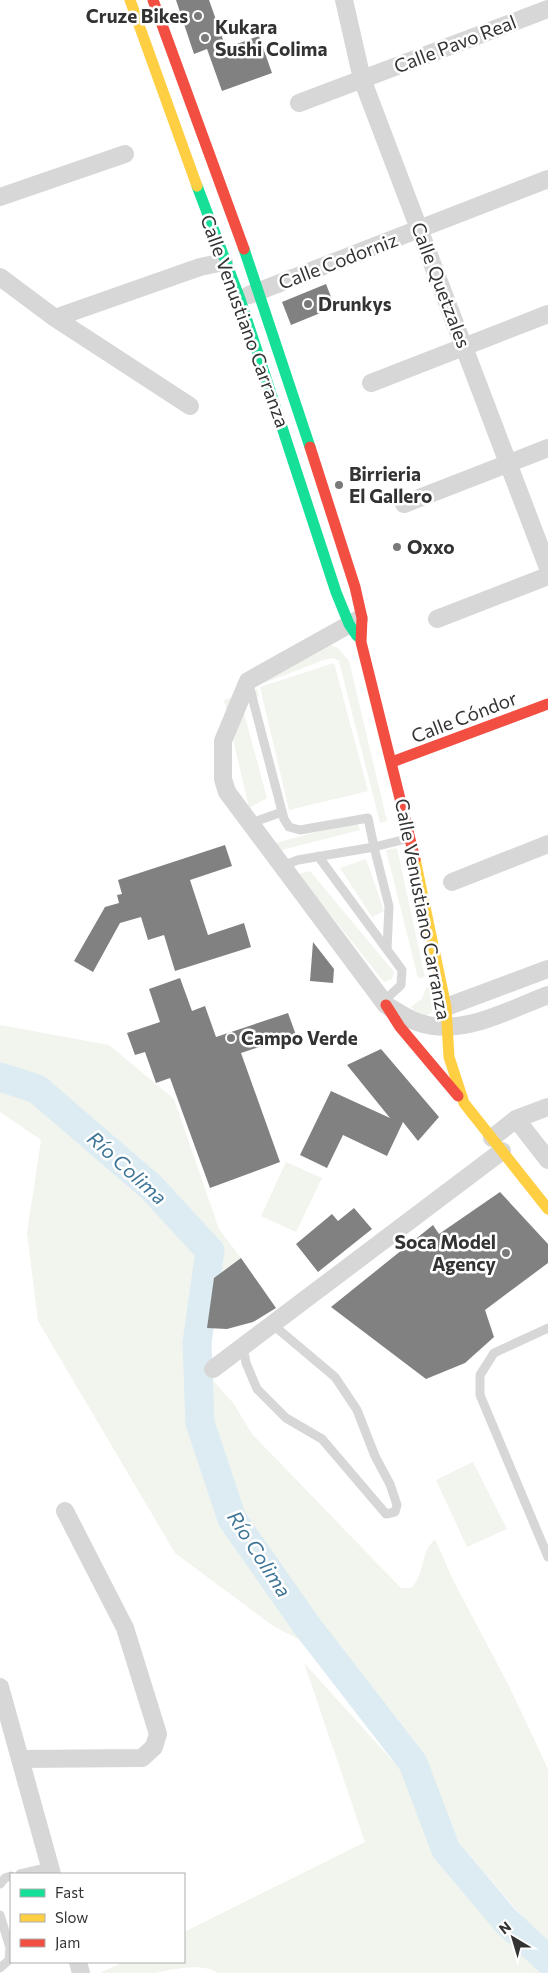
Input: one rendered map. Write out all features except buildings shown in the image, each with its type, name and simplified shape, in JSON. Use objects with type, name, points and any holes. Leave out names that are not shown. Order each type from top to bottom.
[{"type":"street","name":"Calle Venustiano Carranza","points":[[130,0],[224,262],[240,299],[317,532],[355,621],[411,838],[446,1007],[448,1057],[464,1102],[548,1210]]},
{"type":"street","name":"Calle Venustiano Carranza","points":[[153,0],[240,236],[336,527],[355,587],[355,621]]},
{"type":"street","name":"Calle Quetzales","points":[[344,0],[362,79],[548,568]]},
{"type":"street","name":"Calle Pavo Real","points":[[299,103],[548,9]]},
{"type":"street","points":[[0,198],[125,154]]},
{"type":"street","name":"Calle Codorniz","points":[[240,299],[548,179]]},
{"type":"street","points":[[218,244],[240,236]]},
{"type":"street","points":[[55,318],[200,267],[224,262]]},
{"type":"street","points":[[0,277],[55,318],[190,406]]},
{"type":"street","points":[[371,383],[548,314]]},
{"type":"street","points":[[404,504],[548,448]]},
{"type":"street","points":[[317,532],[336,527]]},
{"type":"street","points":[[437,619],[548,576]]},
{"type":"street","points":[[355,621],[248,681],[223,742],[223,779],[227,792],[282,866],[429,1063],[464,1102]]},
{"type":"street","name":"Calle Cóndor","points":[[392,762],[548,704]]},
{"type":"street","points":[[452,882],[548,844]]},
{"type":"street","points":[[446,1007],[548,969]]},
{"type":"street","points":[[385,1004],[417,1022],[447,1026],[469,1025],[548,995]]},
{"type":"street","points":[[213,1369],[497,1145],[516,1119],[548,1107]]},
{"type":"street","points":[[516,1119],[548,1160]]},
{"type":"street","points":[[20,1759],[142,1758],[154,1747],[158,1734],[125,1628],[65,1511]]},
{"type":"street","points":[[0,1687],[51,1870]]},
{"type":"lane","points":[[248,681],[282,812],[289,827],[300,830],[368,818],[389,906],[387,950]]},
{"type":"lane","points":[[251,823],[282,812]]},
{"type":"lane","points":[[282,866],[298,860],[411,838]]},
{"type":"lane","points":[[318,856],[402,970],[403,978],[401,985],[385,1004]]},
{"type":"lane","points":[[243,1346],[246,1363],[257,1389],[286,1418],[322,1439],[386,1514],[395,1512],[397,1505],[390,1484],[356,1410],[346,1394],[335,1378],[272,1324]]},
{"type":"lane","points":[[548,1328],[494,1353],[480,1375],[480,1395],[548,1557]]},
{"type":"lane","points":[[28,1873],[51,1870]]},
{"type":"lane","points":[[0,1884],[5,1878],[10,1876]]},
{"type":"lane","points":[[0,1915],[10,1948],[10,1960],[0,1968]]},
{"type":"shaded area","points":[[330,645],[338,648],[349,661],[387,821],[380,823],[339,661],[333,658],[324,660],[230,696],[319,648]]},
{"type":"shaded area","points":[[334,663],[368,791],[289,810],[260,687]]},
{"type":"shaded area","points":[[257,689],[259,696],[241,702],[267,798],[249,808],[224,700]]},
{"type":"shaded area","points":[[357,821],[360,830],[282,850],[276,843]]},
{"type":"shaded area","points":[[397,848],[425,977],[418,978],[386,850]]},
{"type":"shaded area","points":[[366,859],[384,911],[372,917],[340,868]]},
{"type":"shaded area","points":[[310,871],[394,972],[392,979],[384,982],[298,874]]},
{"type":"shaded area","points":[[426,988],[430,989],[432,1012],[428,1015],[419,1015],[411,1007],[422,999]]},
{"type":"shaded area","points":[[0,1025],[109,1045],[174,1099],[219,1229],[241,1258],[214,1278],[201,1367],[234,1404],[252,1434],[401,1588],[411,1588],[415,1583],[419,1577],[427,1551],[435,1539],[453,1580],[509,1686],[548,1769],[548,1942],[526,1921],[459,1843],[423,1753],[347,1664],[273,1626],[175,1553],[38,1321],[27,1233],[41,1140],[0,1112]]},
{"type":"shaded area","points":[[286,1162],[322,1178],[296,1232],[261,1216]]},
{"type":"shaded area","points":[[473,1462],[507,1529],[467,1547],[436,1480]]},
{"type":"shaded area","points":[[304,1663],[400,1769],[437,1857],[516,1948],[543,1973],[218,1973],[195,1967],[154,1973],[100,1973],[121,1963],[185,1963],[185,1932],[365,1842]]},
{"type":"waterway","name":"Río Colima","points":[[0,1077],[37,1089],[152,1188],[210,1251],[197,1343],[200,1423],[232,1519],[307,1626],[413,1763],[446,1850],[506,1921],[548,1960]]},
{"type":"traffic: fast","points":[[197,186],[240,299],[336,592],[349,624],[357,636]]},
{"type":"traffic: fast","points":[[244,249],[310,447]]},
{"type":"traffic: slow","points":[[130,0],[197,186]]},
{"type":"traffic: slow","points":[[415,859],[446,1007],[449,1057],[464,1103],[548,1209]]},
{"type":"traffic: jam","points":[[153,0],[244,249]]},
{"type":"traffic: jam","points":[[310,447],[355,587],[362,618],[361,642],[415,859]]},
{"type":"traffic: jam","points":[[392,762],[548,704]]},
{"type":"traffic: jam","points":[[386,1005],[400,1027],[458,1096]]},
{"type":"place","name":"Cruze Bikes","points":[[198,16]]},
{"type":"place","name":"Kukara Sushi Colima","points":[[205,38]]},
{"type":"place","name":"Drunkys","points":[[308,304]]},
{"type":"place","name":"Birrieria El Gallero","points":[[339,485]]},
{"type":"place","name":"Oxxo","points":[[397,547]]},
{"type":"place","name":"Campo Verde","points":[[231,1038]]},
{"type":"place","name":"Soca Model Agency","points":[[506,1253]]}]
